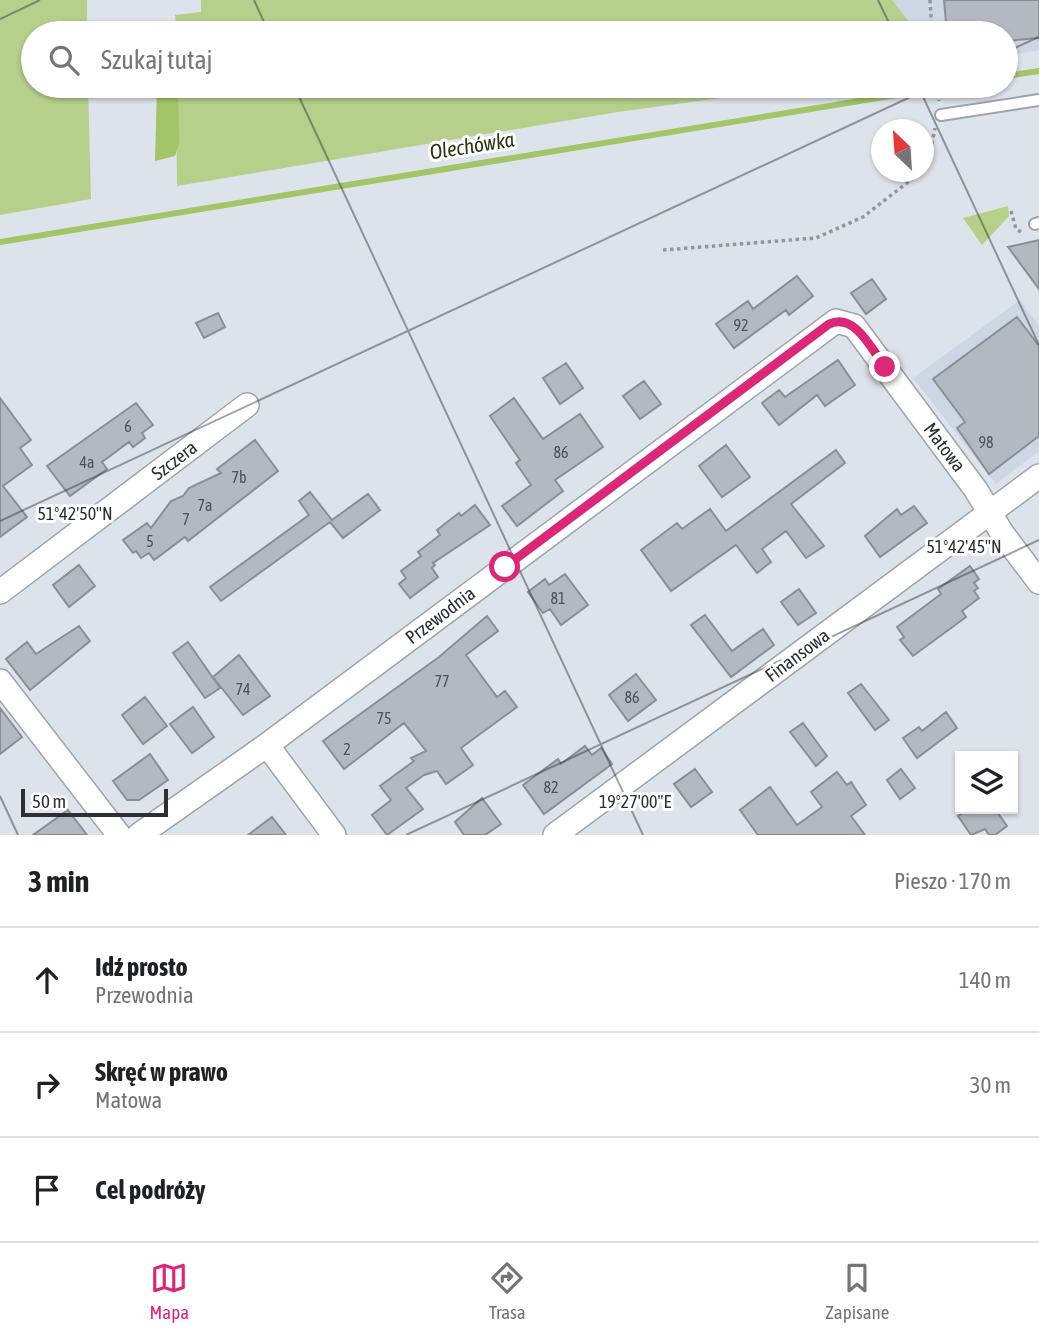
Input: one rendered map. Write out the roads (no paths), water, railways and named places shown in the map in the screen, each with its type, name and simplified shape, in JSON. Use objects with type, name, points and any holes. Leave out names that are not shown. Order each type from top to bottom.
[{"type":"street","name":"Matowa","points":[[842,321],[854,327],[1039,582]]},
{"type":"street","name":"Przewodnia","points":[[139,835],[267,745],[829,324],[842,321]]},
{"type":"street","name":"Szczera","points":[[0,592],[247,405]]},
{"type":"street","name":"Finansowa","points":[[555,835],[1039,476]]},
{"type":"street","points":[[0,681],[119,835]]},
{"type":"street","points":[[267,745],[334,835]]},
{"type":"lane","points":[[941,111],[1039,100]]},
{"type":"waterway","name":"Olechówka","points":[[1018,74],[1039,71]]},
{"type":"waterway","name":"Olechówka","points":[[0,242],[878,98]]}]
